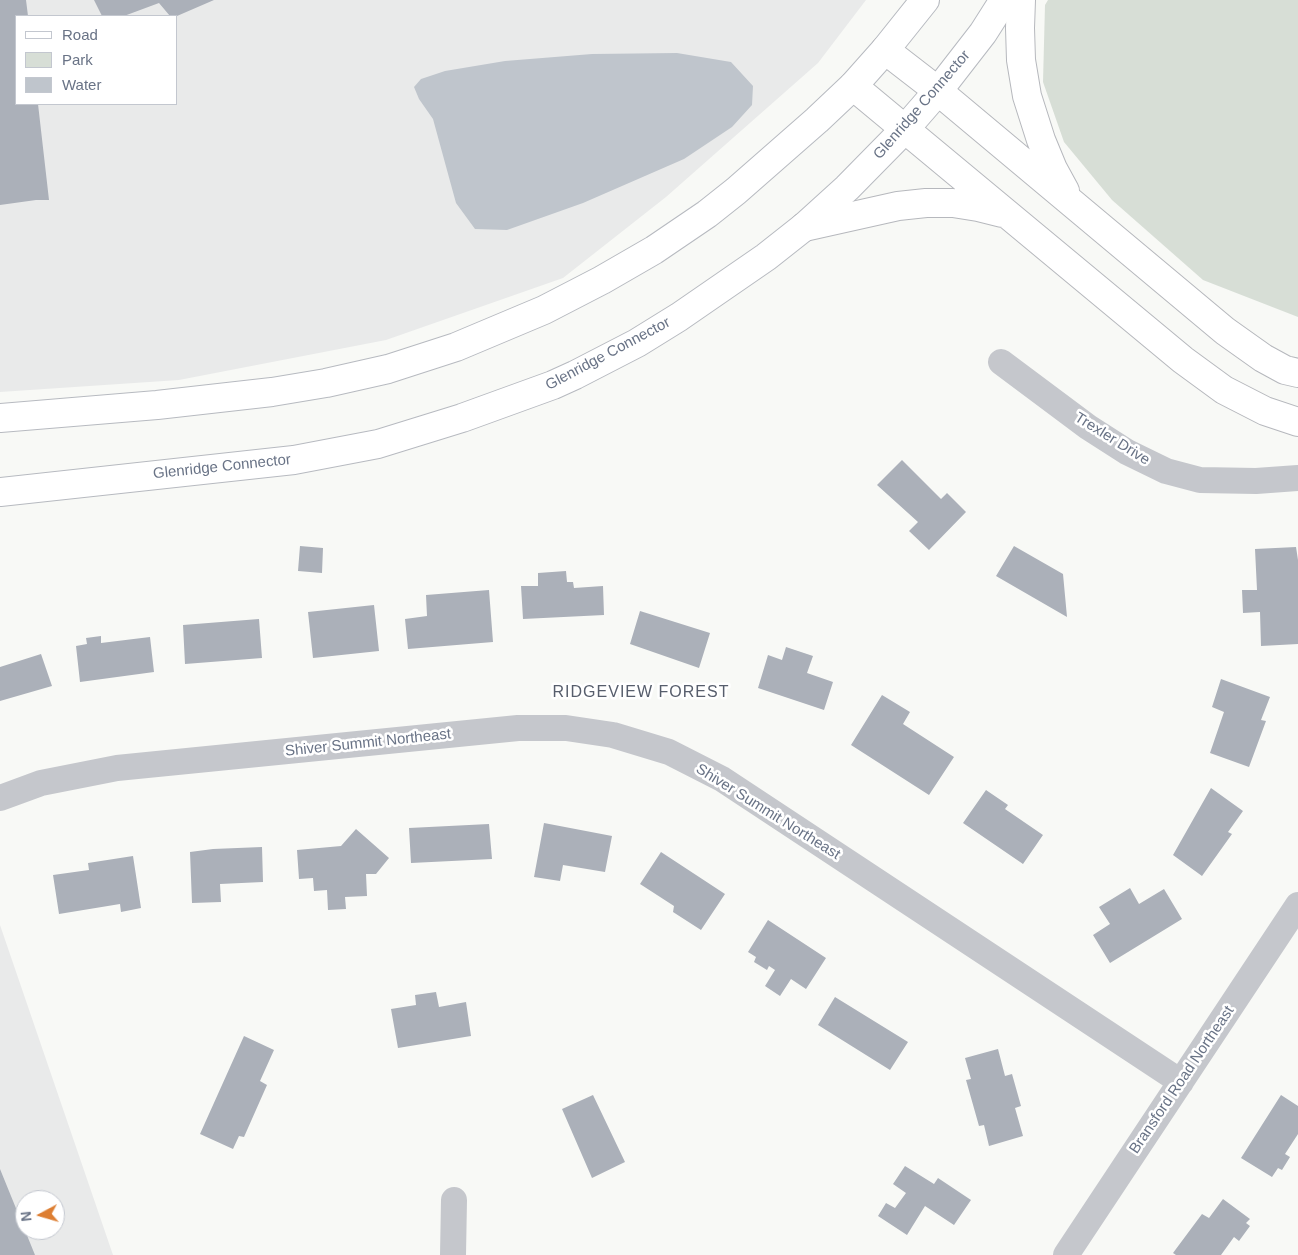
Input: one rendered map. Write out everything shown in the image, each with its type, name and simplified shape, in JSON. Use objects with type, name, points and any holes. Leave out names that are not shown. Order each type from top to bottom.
[{"type":"main road","points":[[0,418],[156,405],[272,392],[326,383],[388,369],[456,347],[544,310],[654,250],[707,214],[736,191],[853,86],[925,0]]},
{"type":"main road","name":"Glenridge Connector","points":[[0,492],[294,460],[378,444],[462,418],[553,385],[637,343],[722,288],[804,227],[847,188],[906,129],[938,91],[982,33],[1004,0]]},
{"type":"main road","points":[[1021,0],[1021,52],[1026,96],[1053,169],[1070,201]]},
{"type":"main road","points":[[885,50],[938,91],[1225,331],[1263,358],[1285,370],[1298,373]]},
{"type":"main road","points":[[853,86],[1183,360],[1224,390],[1265,411],[1298,422]]},
{"type":"main road","points":[[804,227],[880,210],[926,203],[969,206],[1007,214]]},
{"type":"street","name":"Trexler Drive","points":[[1001,362],[1088,427],[1127,452],[1166,471],[1200,480],[1256,482],[1298,478]]},
{"type":"street","name":"Shiver Summit Northeast","points":[[0,798],[40,783],[116,768],[518,728],[566,728],[613,735],[669,752],[722,780],[1181,1082]]},
{"type":"street","name":"Bransford Road Northeast","points":[[1066,1255],[1298,905]]},
{"type":"street","points":[[453,1255],[454,1200]]},
{"type":"shaded area","points":[[0,0],[866,0],[818,63],[666,197],[563,278],[386,340],[179,380],[0,392]]},
{"type":"shaded area","points":[[0,925],[113,1255],[0,1255]]},
{"type":"green space","points":[[1048,0],[1298,0],[1298,317],[1203,280],[1112,200],[1064,142],[1043,82],[1045,5]]},
{"type":"water","points":[[677,53],[731,62],[753,86],[752,105],[732,127],[684,159],[583,203],[507,230],[475,229],[456,203],[433,119],[419,99],[414,87],[421,79],[445,71],[505,61],[592,54]]},
{"type":"building","points":[[0,0],[26,0],[28,15],[15,15],[15,105],[38,105],[49,200],[0,205]]},
{"type":"building","points":[[94,0],[214,0],[178,16],[169,15],[159,3],[127,15],[102,15]]},
{"type":"building","points":[[902,460],[941,499],[947,493],[966,512],[929,550],[909,531],[918,522],[877,485]]},
{"type":"building","points":[[300,546],[323,548],[322,573],[298,571]]},
{"type":"building","points":[[1014,546],[1063,574],[1067,617],[996,576]]},
{"type":"building","points":[[1296,547],[1298,560],[1298,644],[1261,646],[1260,612],[1243,613],[1242,590],[1257,590],[1255,549]]},
{"type":"building","points":[[566,571],[567,582],[573,582],[574,588],[603,586],[604,615],[523,619],[521,586],[538,586],[538,573]]},
{"type":"building","points":[[489,590],[493,642],[408,649],[405,619],[427,616],[426,595]]},
{"type":"building","points":[[374,605],[379,651],[313,658],[308,612]]},
{"type":"building","points":[[640,611],[710,633],[699,668],[630,644]]},
{"type":"building","points":[[259,619],[262,658],[185,664],[183,625]]},
{"type":"building","points":[[101,636],[101,643],[150,637],[154,672],[80,682],[76,646],[87,644],[86,638]]},
{"type":"building","points":[[786,647],[813,656],[807,673],[833,682],[824,710],[758,688],[768,655],[782,660]]},
{"type":"building","points":[[41,654],[52,686],[0,701],[0,667]]},
{"type":"building","points":[[1221,679],[1270,697],[1261,720],[1266,721],[1249,767],[1210,753],[1224,712],[1212,707]]},
{"type":"building","points":[[882,695],[910,712],[903,724],[954,757],[929,795],[851,745]]},
{"type":"building","points":[[1211,788],[1243,811],[1228,832],[1232,834],[1202,876],[1173,855]]},
{"type":"building","points":[[986,790],[1008,805],[1005,809],[1043,835],[1023,864],[963,823]]},
{"type":"building","points":[[544,823],[612,836],[605,872],[563,865],[560,881],[534,877]]},
{"type":"building","points":[[489,824],[492,859],[411,863],[409,828]]},
{"type":"building","points":[[356,829],[389,858],[376,874],[366,874],[367,896],[345,897],[346,909],[328,910],[327,890],[314,891],[313,878],[299,879],[297,850],[341,846]]},
{"type":"building","points":[[262,847],[263,882],[220,884],[221,902],[192,903],[190,852]]},
{"type":"building","points":[[661,852],[725,894],[701,930],[673,912],[674,906],[640,884]]},
{"type":"building","points":[[133,856],[141,908],[121,912],[120,904],[59,914],[53,875],[89,870],[88,863]]},
{"type":"building","points":[[1130,888],[1139,904],[1164,889],[1182,919],[1110,963],[1093,935],[1110,924],[1099,907]]},
{"type":"building","points":[[768,920],[826,958],[806,989],[791,979],[780,996],[765,986],[775,970],[769,966],[767,970],[754,962],[756,957],[748,952]]},
{"type":"building","points":[[436,992],[439,1007],[466,1002],[471,1036],[398,1048],[391,1009],[416,1005],[415,995]]},
{"type":"building","points":[[835,997],[908,1042],[890,1070],[818,1025]]},
{"type":"building","points":[[244,1036],[274,1050],[260,1081],[267,1085],[244,1137],[239,1136],[233,1149],[200,1134]]},
{"type":"building","points":[[998,1049],[1005,1076],[1012,1074],[1021,1106],[1015,1108],[1023,1136],[989,1146],[984,1125],[979,1126],[966,1080],[971,1079],[965,1058]]},
{"type":"building","points":[[593,1095],[625,1162],[592,1178],[562,1109]]},
{"type":"building","points":[[1281,1095],[1298,1106],[1298,1134],[1285,1154],[1290,1157],[1282,1170],[1278,1168],[1272,1177],[1241,1158]]},
{"type":"building","points":[[905,1166],[934,1184],[938,1178],[971,1200],[954,1225],[925,1206],[907,1235],[878,1216],[886,1203],[895,1208],[906,1193],[893,1184]]},
{"type":"building","points":[[0,1169],[15,1206],[15,1240],[29,1240],[35,1255],[0,1255]]},
{"type":"building","points":[[1223,1199],[1250,1219],[1246,1223],[1250,1226],[1239,1241],[1234,1237],[1221,1255],[1176,1255],[1173,1253],[1202,1214],[1209,1218]]},
{"type":"district","name":"RIDGEVIEW FOREST","points":[[641,693]]}]
